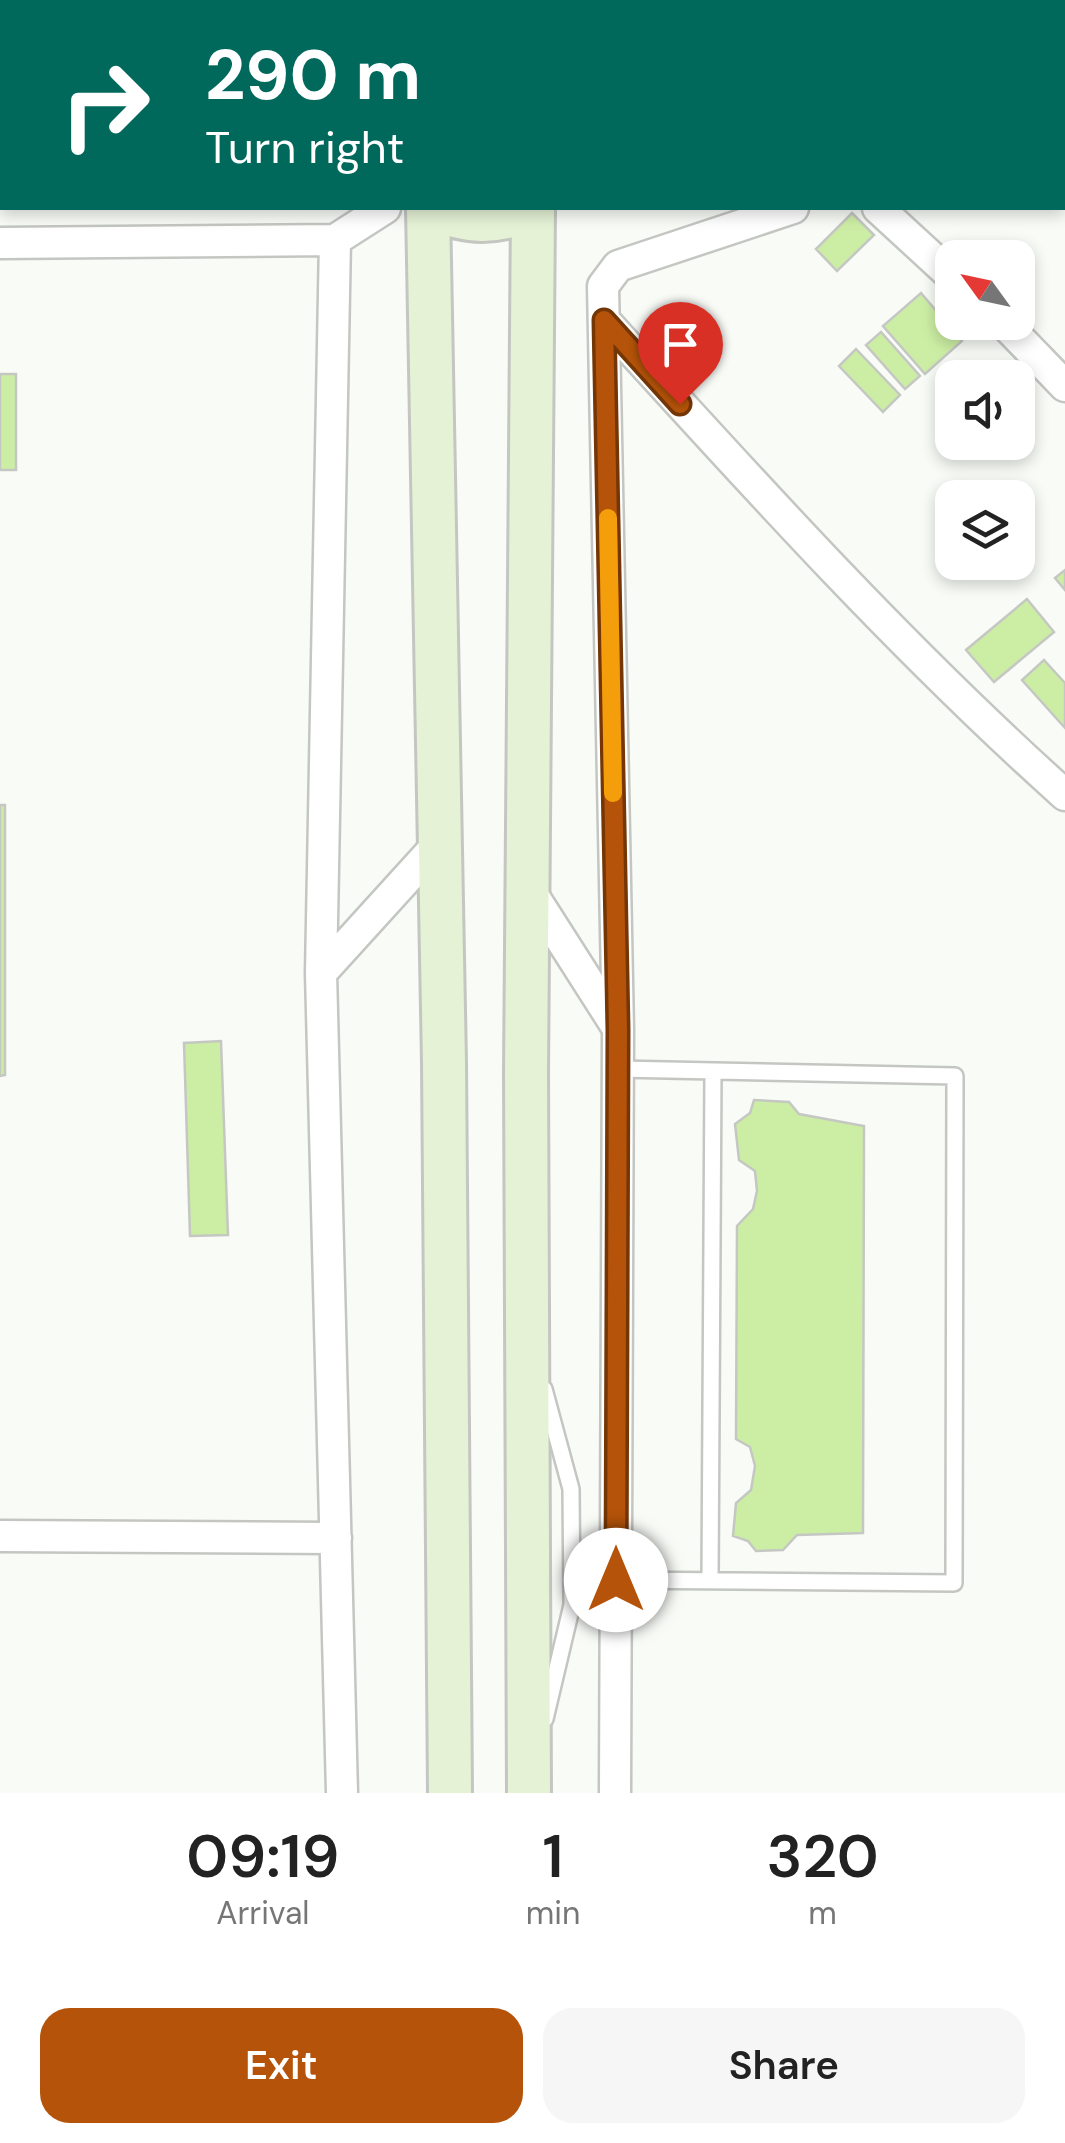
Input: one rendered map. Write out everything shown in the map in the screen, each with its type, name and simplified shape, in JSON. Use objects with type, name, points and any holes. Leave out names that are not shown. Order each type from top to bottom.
[{"type":"street","points":[[0,243],[336,240],[382,210]]},
{"type":"street","points":[[429,210],[450,1793]]},
{"type":"street","points":[[434,210],[466,222],[501,221],[528,210]]},
{"type":"street","points":[[529,1790],[527,886],[533,210]]},
{"type":"street","points":[[615,1793],[618,1030],[603,286],[618,266],[788,210]]},
{"type":"street","points":[[880,210],[935,260]]},
{"type":"street","points":[[336,240],[321,973],[342,1793]]},
{"type":"street","points":[[604,320],[757,488],[977,716],[1065,795]]},
{"type":"street","points":[[1020,340],[1065,386]]},
{"type":"street","points":[[321,973],[440,842]]},
{"type":"street","points":[[527,886],[618,1030]]},
{"type":"street","points":[[0,1536],[336,1538]]},
{"type":"lane","points":[[616,1580],[954,1583],[955,1076],[618,1069]]},
{"type":"lane","points":[[710,1581],[713,1072]]},
{"type":"building","points":[[852,213],[874,235],[837,271],[816,249]]},
{"type":"building","points":[[921,293],[935,309],[935,340],[962,341],[941,360],[935,360],[925,374],[883,326]]},
{"type":"building","points":[[881,332],[920,376],[905,389],[866,345]]},
{"type":"building","points":[[856,349],[900,395],[883,412],[839,366]]},
{"type":"building","points":[[0,374],[16,374],[16,470],[0,470]]},
{"type":"building","points":[[1065,570],[1065,590],[1055,578]]},
{"type":"building","points":[[1027,599],[1054,632],[994,682],[966,650]]},
{"type":"building","points":[[1044,660],[1065,683],[1065,728],[1022,680]]},
{"type":"building","points":[[0,805],[5,805],[5,1075],[0,1076]]},
{"type":"building","points":[[221,1041],[228,1235],[190,1236],[184,1043]]},
{"type":"building","points":[[754,1100],[789,1102],[799,1114],[864,1126],[863,1533],[797,1535],[783,1550],[756,1551],[748,1541],[733,1536],[736,1503],[751,1490],[755,1466],[750,1447],[736,1439],[737,1226],[753,1209],[757,1191],[755,1171],[739,1160],[735,1124],[750,1113]]},
{"type":"slow traffic","points":[[608,518],[613,793]]},
{"type":"route","points":[[616,1580],[618,1030],[604,320],[680,404]]}]
